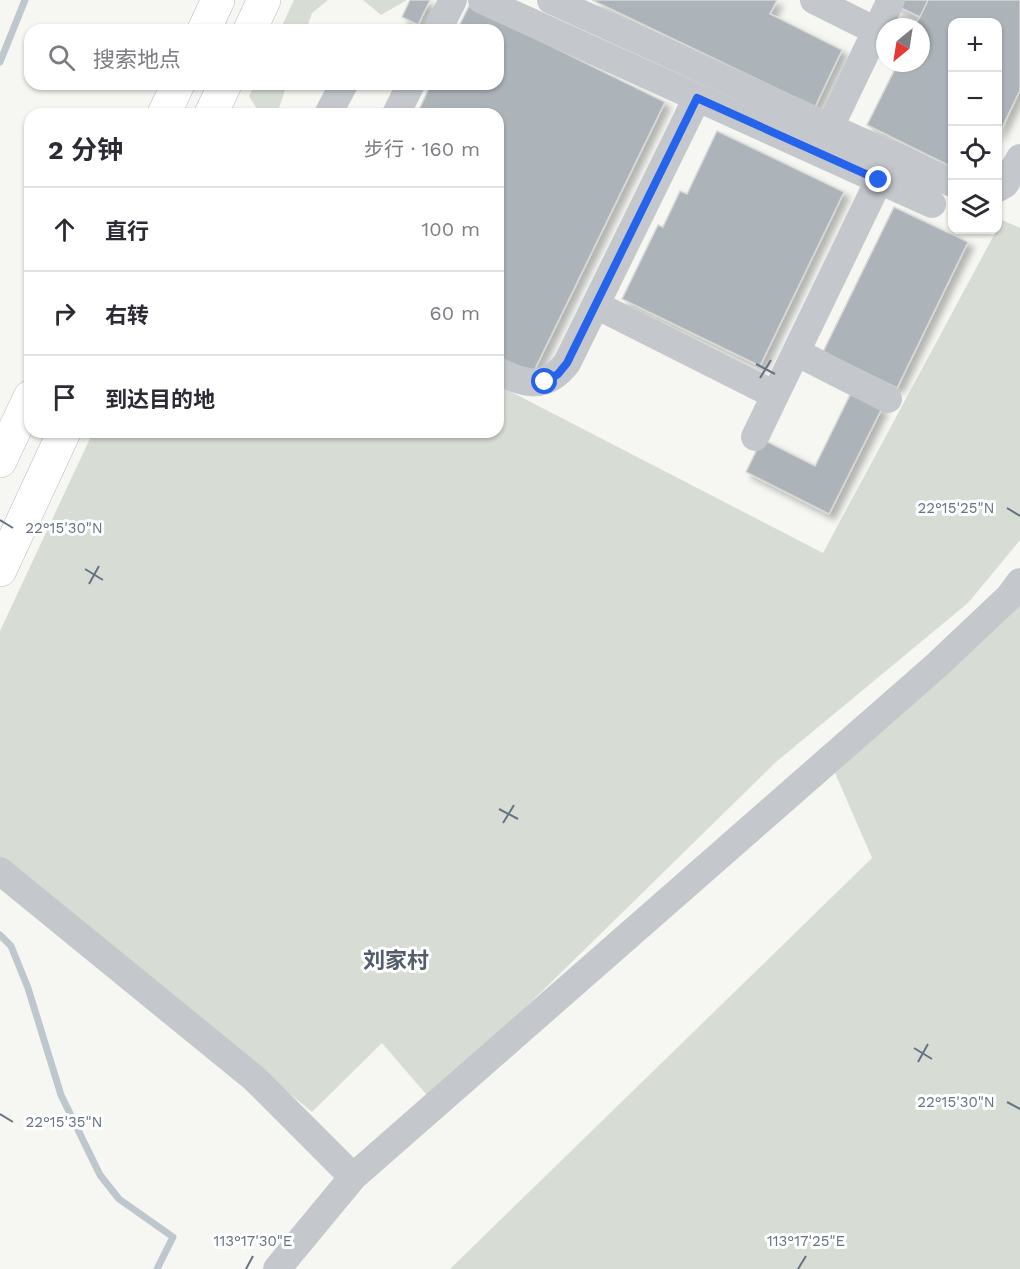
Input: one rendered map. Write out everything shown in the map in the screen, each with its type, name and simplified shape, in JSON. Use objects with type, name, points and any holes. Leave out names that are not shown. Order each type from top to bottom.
[{"type":"main road","points":[[207,24],[218,0]]},
{"type":"main road","points":[[253,24],[264,0]]},
{"type":"main road","points":[[167,108],[175,90]]},
{"type":"main road","points":[[0,461],[24,411]]},
{"type":"main road","points":[[0,570],[61,438]]},
{"type":"street","points":[[441,24],[453,0]]},
{"type":"street","points":[[482,0],[932,204]]},
{"type":"street","points":[[551,0],[948,181]]},
{"type":"street","points":[[814,0],[876,31],[830,127]]},
{"type":"street","points":[[882,18],[891,0]]},
{"type":"street","points":[[331,108],[341,90]]},
{"type":"street","points":[[399,108],[408,90]]},
{"type":"street","points":[[504,374],[515,380],[530,383],[545,382],[558,374],[567,363],[697,98]]},
{"type":"street","points":[[1002,186],[1013,174],[1020,158]]},
{"type":"street","points":[[755,437],[879,180]]},
{"type":"street","points":[[596,305],[775,395]]},
{"type":"street","points":[[796,352],[888,399]]},
{"type":"street","points":[[277,1269],[353,1177],[937,665],[1009,597],[1020,582]]},
{"type":"street","points":[[0,871],[255,1079],[353,1177]]},
{"type":"shaded area","points":[[294,0],[328,0],[312,13],[308,24],[283,24]]},
{"type":"shaded area","points":[[363,0],[407,0],[381,15]]},
{"type":"shaded area","points":[[252,90],[285,90],[279,108],[258,108],[249,96]]},
{"type":"shaded area","points":[[1002,220],[1020,228],[1020,540],[968,603],[776,762],[431,1100],[382,1043],[312,1112],[0,857],[0,631],[90,438],[504,438],[504,388],[823,553],[994,234],[1002,234]]},
{"type":"shaded area","points":[[1020,595],[1020,1269],[450,1269],[872,858],[832,766]]},
{"type":"building","points":[[410,0],[430,0],[418,24],[402,17]]},
{"type":"building","points":[[592,0],[777,0],[770,14],[842,50],[815,107]]},
{"type":"building","points":[[884,0],[928,0],[920,17]]},
{"type":"building","points":[[928,0],[1020,0],[1020,90],[1002,128],[1002,18],[948,18],[948,165],[867,125],[894,72],[930,72],[930,18],[919,18]]},
{"type":"building","points":[[469,6],[665,102],[532,375],[504,361],[504,108],[420,108],[428,90],[504,90],[504,24],[460,24]]},
{"type":"building","points":[[717,131],[844,192],[760,366],[622,299],[658,225],[663,227],[680,191],[687,194]]},
{"type":"building","points":[[894,207],[968,242],[897,388],[823,352]]},
{"type":"building","points":[[851,393],[882,408],[829,514],[746,472],[762,439],[815,466]]},
{"type":"waterway","points":[[0,62],[25,0]]},
{"type":"waterway","points":[[0,935],[11,946],[28,988],[61,1095],[100,1175],[119,1199],[173,1237],[157,1269]]},
{"type":"district","name":"刘家村","points":[[396,960]]},
{"type":"route","points":[[545,382],[558,374],[567,363],[697,98],[879,180]]}]
